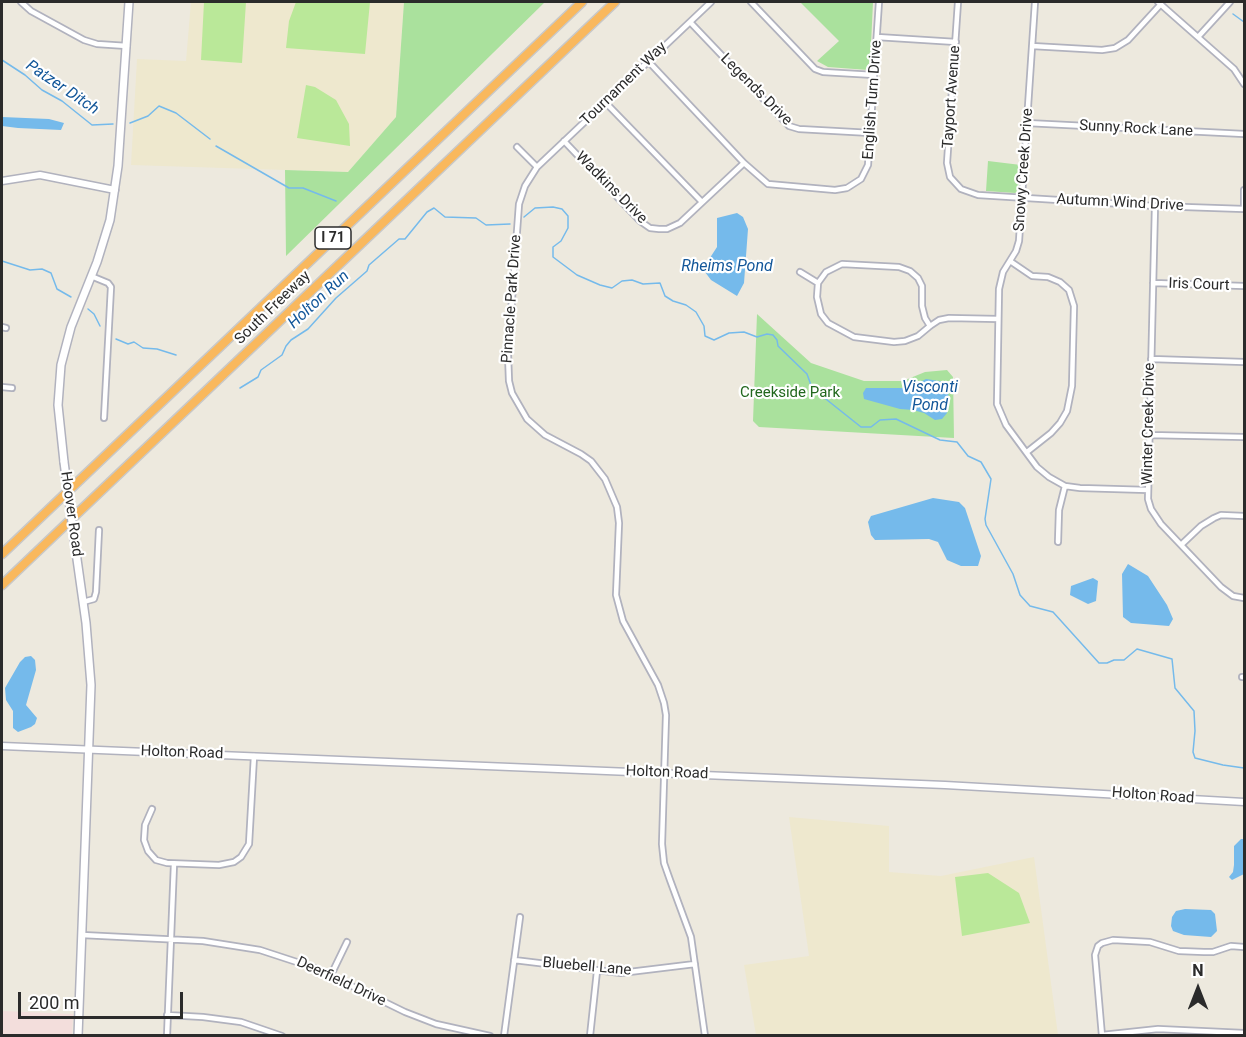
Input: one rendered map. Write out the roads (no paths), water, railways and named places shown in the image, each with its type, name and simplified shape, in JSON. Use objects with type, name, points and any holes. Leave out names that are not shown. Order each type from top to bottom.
[{"type":"highway","name":"South Freeway","points":[[2,554],[582,2]]},
{"type":"highway","name":"South Freeway","points":[[2,585],[615,2]]},
{"type":"main road","name":"Hoover Road","points":[[78,1035],[92,685],[58,405],[61,365],[71,327],[109,227],[118,166],[129,2]]},
{"type":"street","points":[[21,2],[31,11],[84,40],[98,44],[127,46]]},
{"type":"street","name":"Tournament Way","points":[[537,167],[711,2]]},
{"type":"street","points":[[751,2],[815,69],[823,72],[874,75]]},
{"type":"street","name":"English Turn Drive","points":[[648,61],[761,180],[771,185],[841,190],[858,183],[868,165],[879,2]]},
{"type":"street","name":"Tayport Avenue","points":[[958,2],[947,163],[952,181],[961,189]]},
{"type":"street","name":"Snowy Creek Drive","points":[[1035,2],[1019,241],[1016,251],[1002,272],[999,289],[997,404],[1006,424],[1037,467],[1065,486]]},
{"type":"street","points":[[1198,37],[1230,2]]},
{"type":"street","points":[[1032,46],[1102,50],[1115,48],[1128,40],[1160,3],[1240,75],[1245,84]]},
{"type":"street","name":"Legends Drive","points":[[690,22],[789,126],[799,129],[871,133]]},
{"type":"street","points":[[877,37],[956,42]]},
{"type":"street","points":[[605,102],[702,202]]},
{"type":"street","name":"Sunny Rock Lane","points":[[1027,123],[1245,134]]},
{"type":"street","name":"Wadkins Drive","points":[[564,141],[640,221],[650,228],[667,229],[675,226],[744,163]]},
{"type":"street","points":[[517,147],[537,167]]},
{"type":"street","name":"Pinnacle Park Drive","points":[[537,167],[525,186],[519,204],[508,354],[509,381],[512,393],[527,419],[545,435],[591,461],[611,489],[617,507],[619,523],[617,603],[623,621],[662,694],[666,715],[662,844],[664,863],[689,927],[705,1035]]},
{"type":"street","points":[[2,182],[40,175],[115,190]]},
{"type":"street","name":"Autumn Wind Drive","points":[[961,189],[978,195],[1244,209]]},
{"type":"street","points":[[1244,209],[1245,190]]},
{"type":"street","name":"Winter Creek Drive","points":[[1155,206],[1148,499],[1155,515],[1221,588],[1233,596],[1245,598]]},
{"type":"street","points":[[1010,261],[1032,276],[1060,282],[1069,290],[1074,306],[1072,386],[1067,411],[1051,433],[1027,452]]},
{"type":"street","points":[[930,326],[922,306],[922,286],[918,278],[910,271],[899,267],[842,264],[826,272],[818,283],[817,297],[821,314],[828,323],[854,337],[904,341],[918,336],[939,320],[949,318],[998,319]]},
{"type":"street","points":[[800,272],[818,283]]},
{"type":"street","points":[[91,276],[111,287],[104,418]]},
{"type":"street","name":"Iris Court","points":[[1153,283],[1245,286]]},
{"type":"street","points":[[1151,359],[1245,362]]},
{"type":"street","points":[[2,387],[12,388]]},
{"type":"street","points":[[1149,435],[1245,437]]},
{"type":"street","points":[[1058,542],[1059,510],[1065,486],[1148,490]]},
{"type":"street","points":[[1181,545],[1201,526],[1214,518],[1221,515],[1245,516]]},
{"type":"street","points":[[83,602],[93,599],[96,592],[99,530]]},
{"type":"street","name":"Holton Road","points":[[2,746],[664,773],[1245,802]]},
{"type":"street","points":[[152,809],[145,825],[144,840],[148,851],[156,860],[174,864],[227,865],[241,857],[246,851],[250,836],[254,756]]},
{"type":"street","points":[[166,1035],[174,864]]},
{"type":"street","points":[[504,1035],[520,917]]},
{"type":"street","name":"Deerfield Drive","points":[[82,935],[219,942],[260,950],[293,959],[331,975],[405,1012],[444,1026],[490,1035]]},
{"type":"street","points":[[1245,947],[1232,946],[1214,952],[1179,951],[1150,942],[1113,940],[1098,946],[1095,955],[1102,1035],[1158,1029],[1245,1033]]},
{"type":"street","points":[[331,975],[347,942]]},
{"type":"street","name":"Bluebell Lane","points":[[514,960],[633,972],[695,964]]},
{"type":"street","points":[[590,1035],[597,970]]},
{"type":"street","points":[[167,1015],[241,1022],[282,1035]]},
{"type":"water","points":[[2,117],[49,119],[64,123],[61,130],[18,128],[2,126]]},
{"type":"water","name":"Rheims Pond","points":[[737,213],[743,217],[748,229],[744,283],[737,296],[711,280],[704,267],[717,247],[717,218]]},
{"type":"water","name":"Visconti Pond","points":[[926,379],[946,382],[949,386],[947,413],[942,419],[935,420],[924,413],[864,399],[863,393],[866,388],[908,388]]},
{"type":"water","points":[[933,498],[959,502],[965,508],[981,556],[978,566],[961,566],[947,560],[938,542],[929,539],[875,540],[871,535],[868,522],[871,516]]},
{"type":"water","points":[[1128,564],[1148,576],[1167,605],[1173,619],[1169,626],[1131,623],[1123,617],[1122,574]]},
{"type":"water","points":[[1093,578],[1098,581],[1096,601],[1088,604],[1070,595],[1071,586]]},
{"type":"water","points":[[31,656],[35,660],[36,670],[26,705],[37,718],[31,727],[18,732],[13,728],[13,711],[6,700],[5,688],[20,662],[25,657]]},
{"type":"water","points":[[1244,839],[1244,874],[1232,880],[1229,877],[1233,872],[1234,846]]},
{"type":"water","points":[[1211,910],[1215,914],[1217,931],[1211,937],[1184,935],[1173,931],[1172,917],[1176,911]]},
{"type":"waterway","points":[[1233,14],[1244,22]]},
{"type":"waterway","name":"Patzer Ditch","points":[[2,60],[42,90],[62,101],[92,125],[113,124]]},
{"type":"waterway","name":"Patzer Ditch","points":[[130,123],[148,116],[159,106],[176,113],[210,139]]},
{"type":"waterway","name":"Patzer Ditch","points":[[216,146],[289,188],[303,188],[336,201]]},
{"type":"waterway","name":"Holton Run","points":[[240,388],[258,377],[261,370],[282,355],[291,340],[308,329],[336,298],[367,271],[369,265],[399,239],[405,239],[427,212],[434,208],[445,217],[476,218],[486,225],[510,224]]},
{"type":"waterway","name":"Patzer Ditch","points":[[524,217],[535,208],[562,209],[568,216],[568,228],[561,241],[553,247],[553,257],[577,275],[612,288],[622,281],[632,280],[643,284],[660,283],[665,296],[696,312],[704,326],[705,336],[714,340],[729,333],[744,332],[757,337],[773,335],[778,346],[807,374],[812,388],[861,427],[871,427],[880,420],[896,419],[940,440],[957,442],[968,456],[981,462],[991,479],[986,525],[1013,574],[1020,595],[1030,606],[1053,612],[1099,663],[1124,660],[1137,649],[1172,659],[1175,688],[1194,711],[1193,752],[1195,758],[1244,768]]},
{"type":"waterway","name":"Holton Run","points":[[2,261],[30,270],[42,269],[51,273],[57,289],[71,297]]},
{"type":"waterway","name":"Holton Run","points":[[88,309],[94,314],[100,326]]},
{"type":"waterway","name":"Holton Run","points":[[116,339],[176,355]]},
{"type":"park label","name":"Creekside Park","points":[[790,393]]}]
